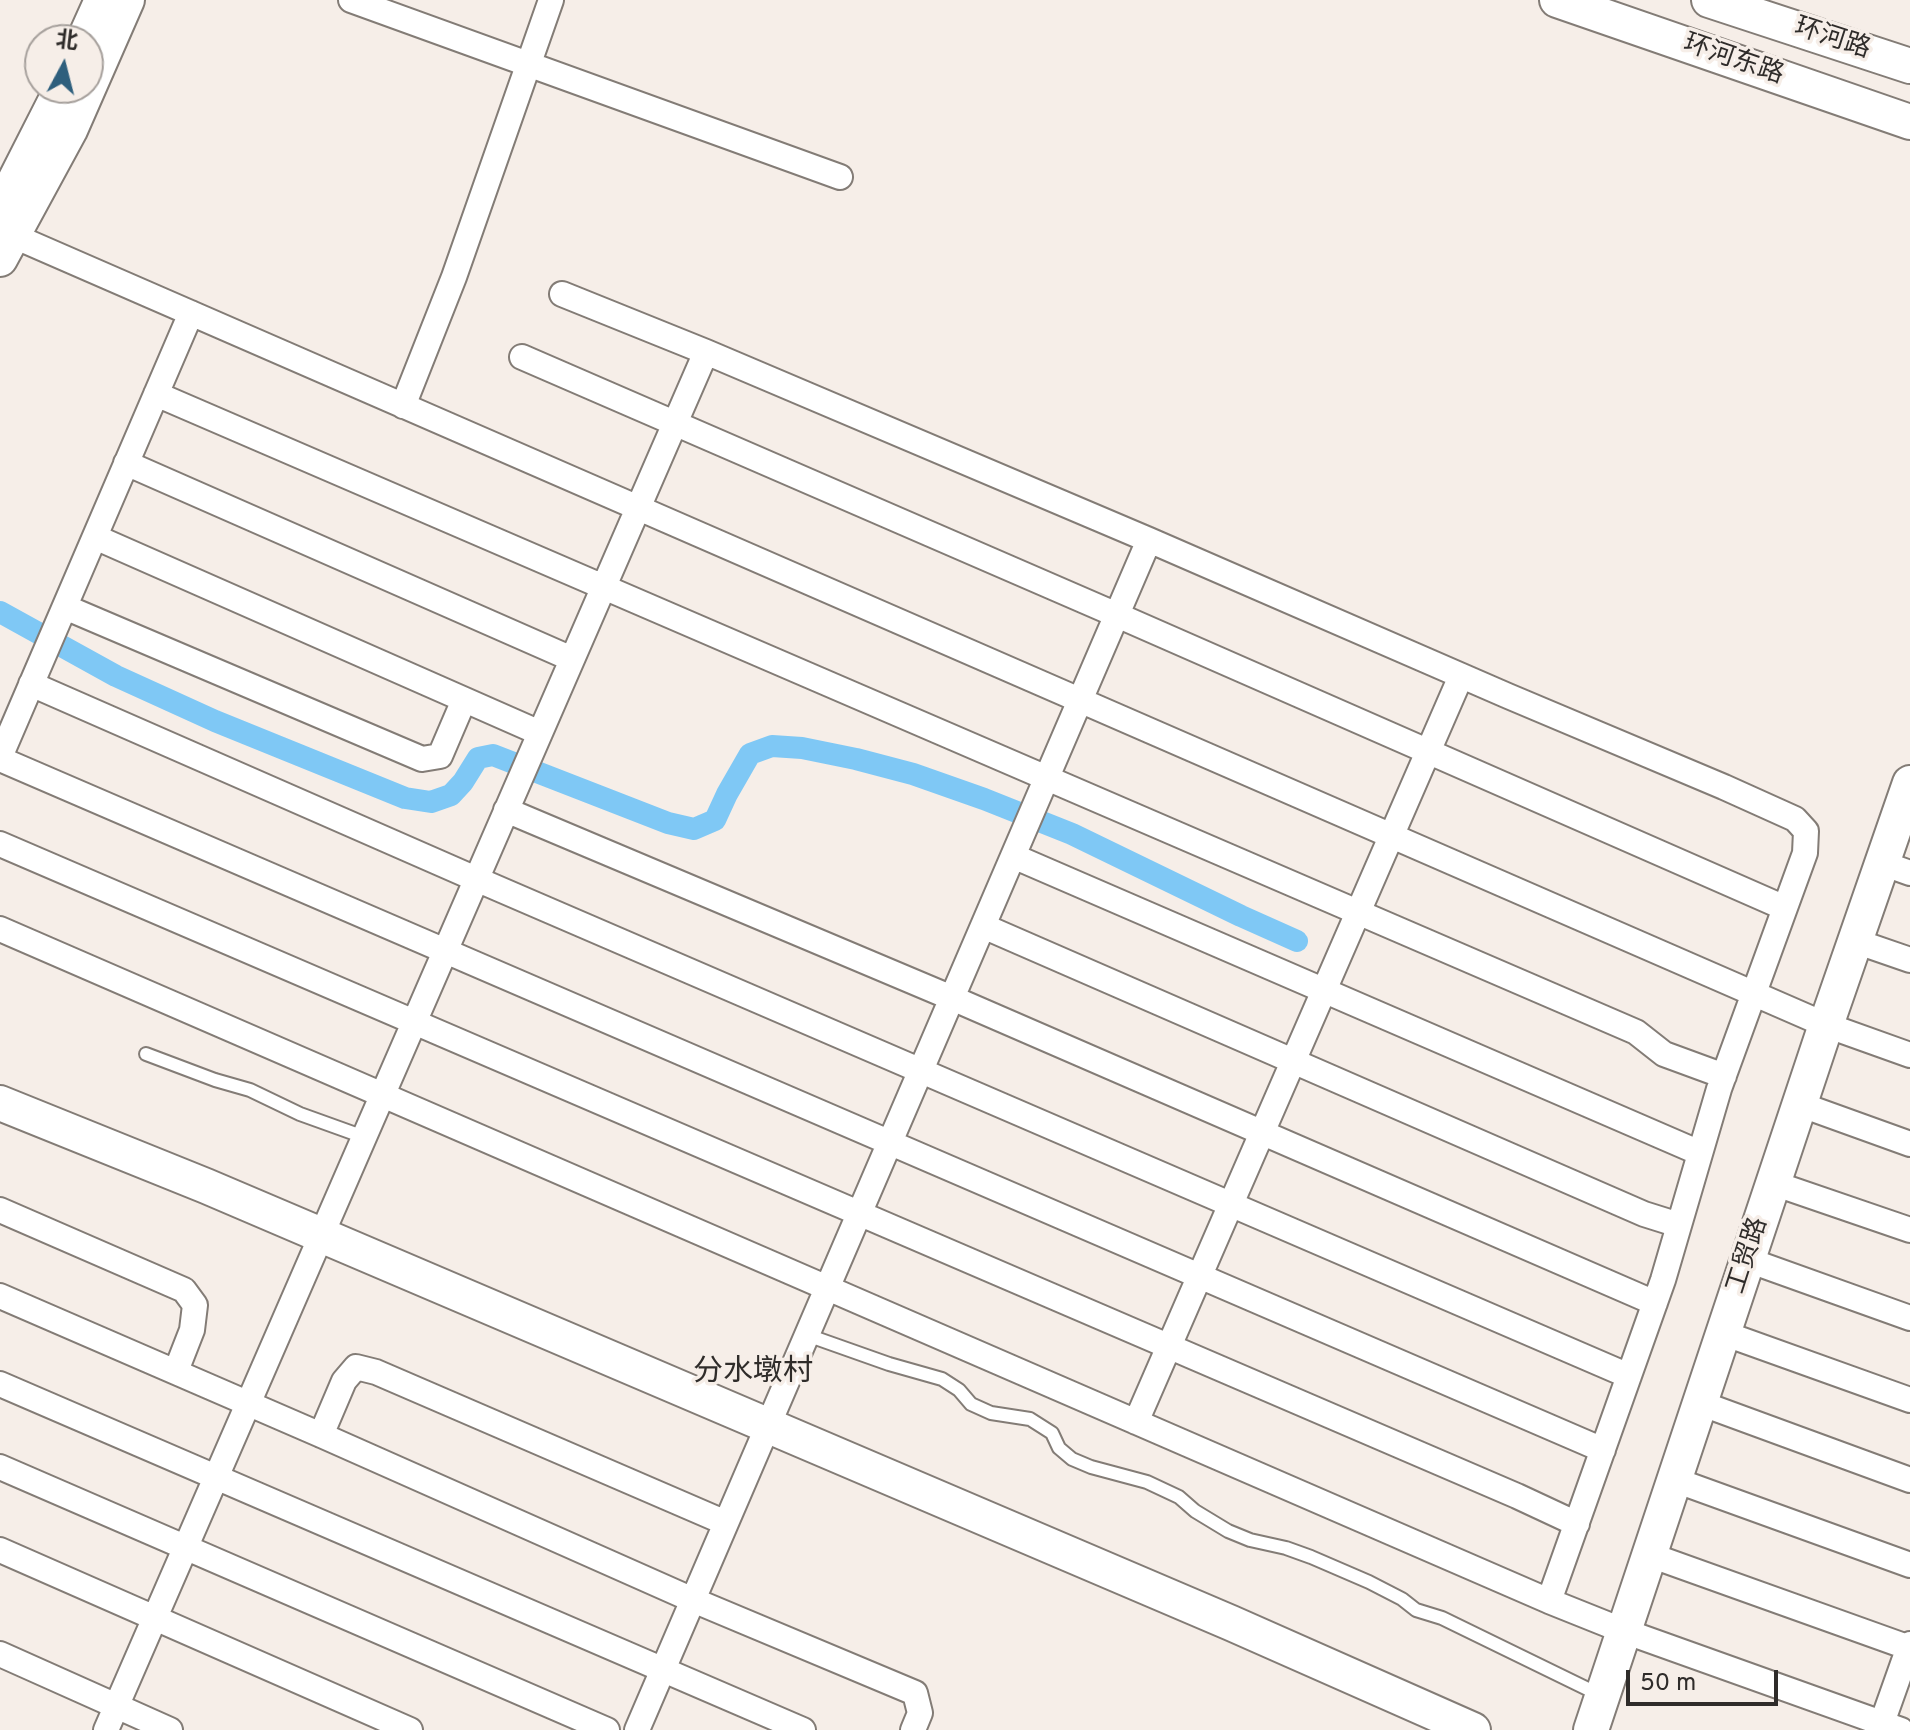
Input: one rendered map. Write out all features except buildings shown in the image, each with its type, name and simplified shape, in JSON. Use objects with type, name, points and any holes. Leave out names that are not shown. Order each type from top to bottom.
[{"type":"street","points":[[91,24],[102,0]]},
{"type":"street","points":[[3,234],[70,130],[127,0]]},
{"type":"street","points":[[351,0],[840,177]]},
{"type":"street","points":[[403,406],[454,277],[551,0]]},
{"type":"street","name":"环河东路","points":[[1557,0],[1910,122]]},
{"type":"street","name":"环河路","points":[[1709,0],[1910,66]]},
{"type":"street","points":[[3,234],[56,104]]},
{"type":"street","points":[[3,234],[1826,1025],[1910,1055]]},
{"type":"street","points":[[562,294],[706,352],[1724,787],[1795,819],[1806,831],[1805,853],[1724,1076],[1655,1303],[1549,1601]]},
{"type":"street","points":[[191,313],[0,758],[1603,1450]]},
{"type":"street","points":[[106,1730],[706,352]]},
{"type":"street","points":[[522,357],[1785,908]]},
{"type":"street","points":[[156,394],[603,587],[1042,788],[1358,912],[1636,1032],[1664,1054],[1724,1076]]},
{"type":"street","points":[[126,463],[572,659]]},
{"type":"street","points":[[95,537],[464,700],[537,739]]},
{"type":"street","points":[[637,1730],[1149,540]]},
{"type":"street","points":[[61,616],[422,759],[440,756],[464,700]]},
{"type":"street","points":[[36,673],[476,879],[1629,1376]]},
{"type":"street","points":[[1136,1422],[1461,676]]},
{"type":"street","name":"工贸路","points":[[1591,1730],[1855,941],[1896,868],[1910,783]]},
{"type":"street","points":[[506,810],[952,998],[1655,1303]]},
{"type":"street","points":[[0,844],[1577,1524]]},
{"type":"street","points":[[1016,849],[1324,990],[1700,1153]]},
{"type":"street","points":[[983,926],[1644,1214],[1679,1225]]},
{"type":"street","points":[[0,929],[1549,1601],[1624,1631],[1892,1726],[1910,1646],[1650,1555]]},
{"type":"street","points":[[1855,941],[1910,960]]},
{"type":"street","points":[[0,1103],[206,1186],[1231,1623],[1473,1730]]},
{"type":"street","points":[[1799,1104],[1910,1144]]},
{"type":"street","points":[[1773,1183],[1910,1230]]},
{"type":"street","points":[[0,1210],[184,1290],[195,1305],[192,1330],[176,1371]]},
{"type":"street","points":[[1748,1260],[1910,1318]]},
{"type":"street","points":[[0,1296],[693,1600],[915,1693],[920,1713],[913,1730]]},
{"type":"street","points":[[1723,1333],[1910,1400]]},
{"type":"street","points":[[321,1435],[344,1381],[356,1367],[376,1372],[726,1523]]},
{"type":"street","points":[[0,1384],[803,1730]]},
{"type":"street","points":[[1700,1403],[1910,1480]]},
{"type":"street","points":[[0,1467],[607,1730]]},
{"type":"street","points":[[1675,1480],[1910,1565]]},
{"type":"street","points":[[0,1550],[410,1730]]},
{"type":"street","points":[[0,1654],[170,1730]]},
{"type":"lane","points":[[146,1054],[250,1090],[300,1114],[364,1137]]},
{"type":"lane","points":[[807,1335],[942,1379],[959,1390],[971,1404],[991,1413],[1030,1419],[1052,1433],[1059,1448],[1072,1459],[1147,1482],[1179,1497],[1228,1531],[1298,1552],[1354,1576],[1402,1599],[1416,1610],[1442,1618],[1602,1697]]},
{"type":"waterway","points":[[0,612],[116,676],[215,721],[405,798],[431,802],[451,795],[478,758],[493,755],[668,823],[694,829],[715,820],[750,754],[772,746],[802,748],[913,774],[984,799],[1072,834],[1297,941]]},
{"type":"district","name":"分水墩村","points":[[753,1374]]}]
